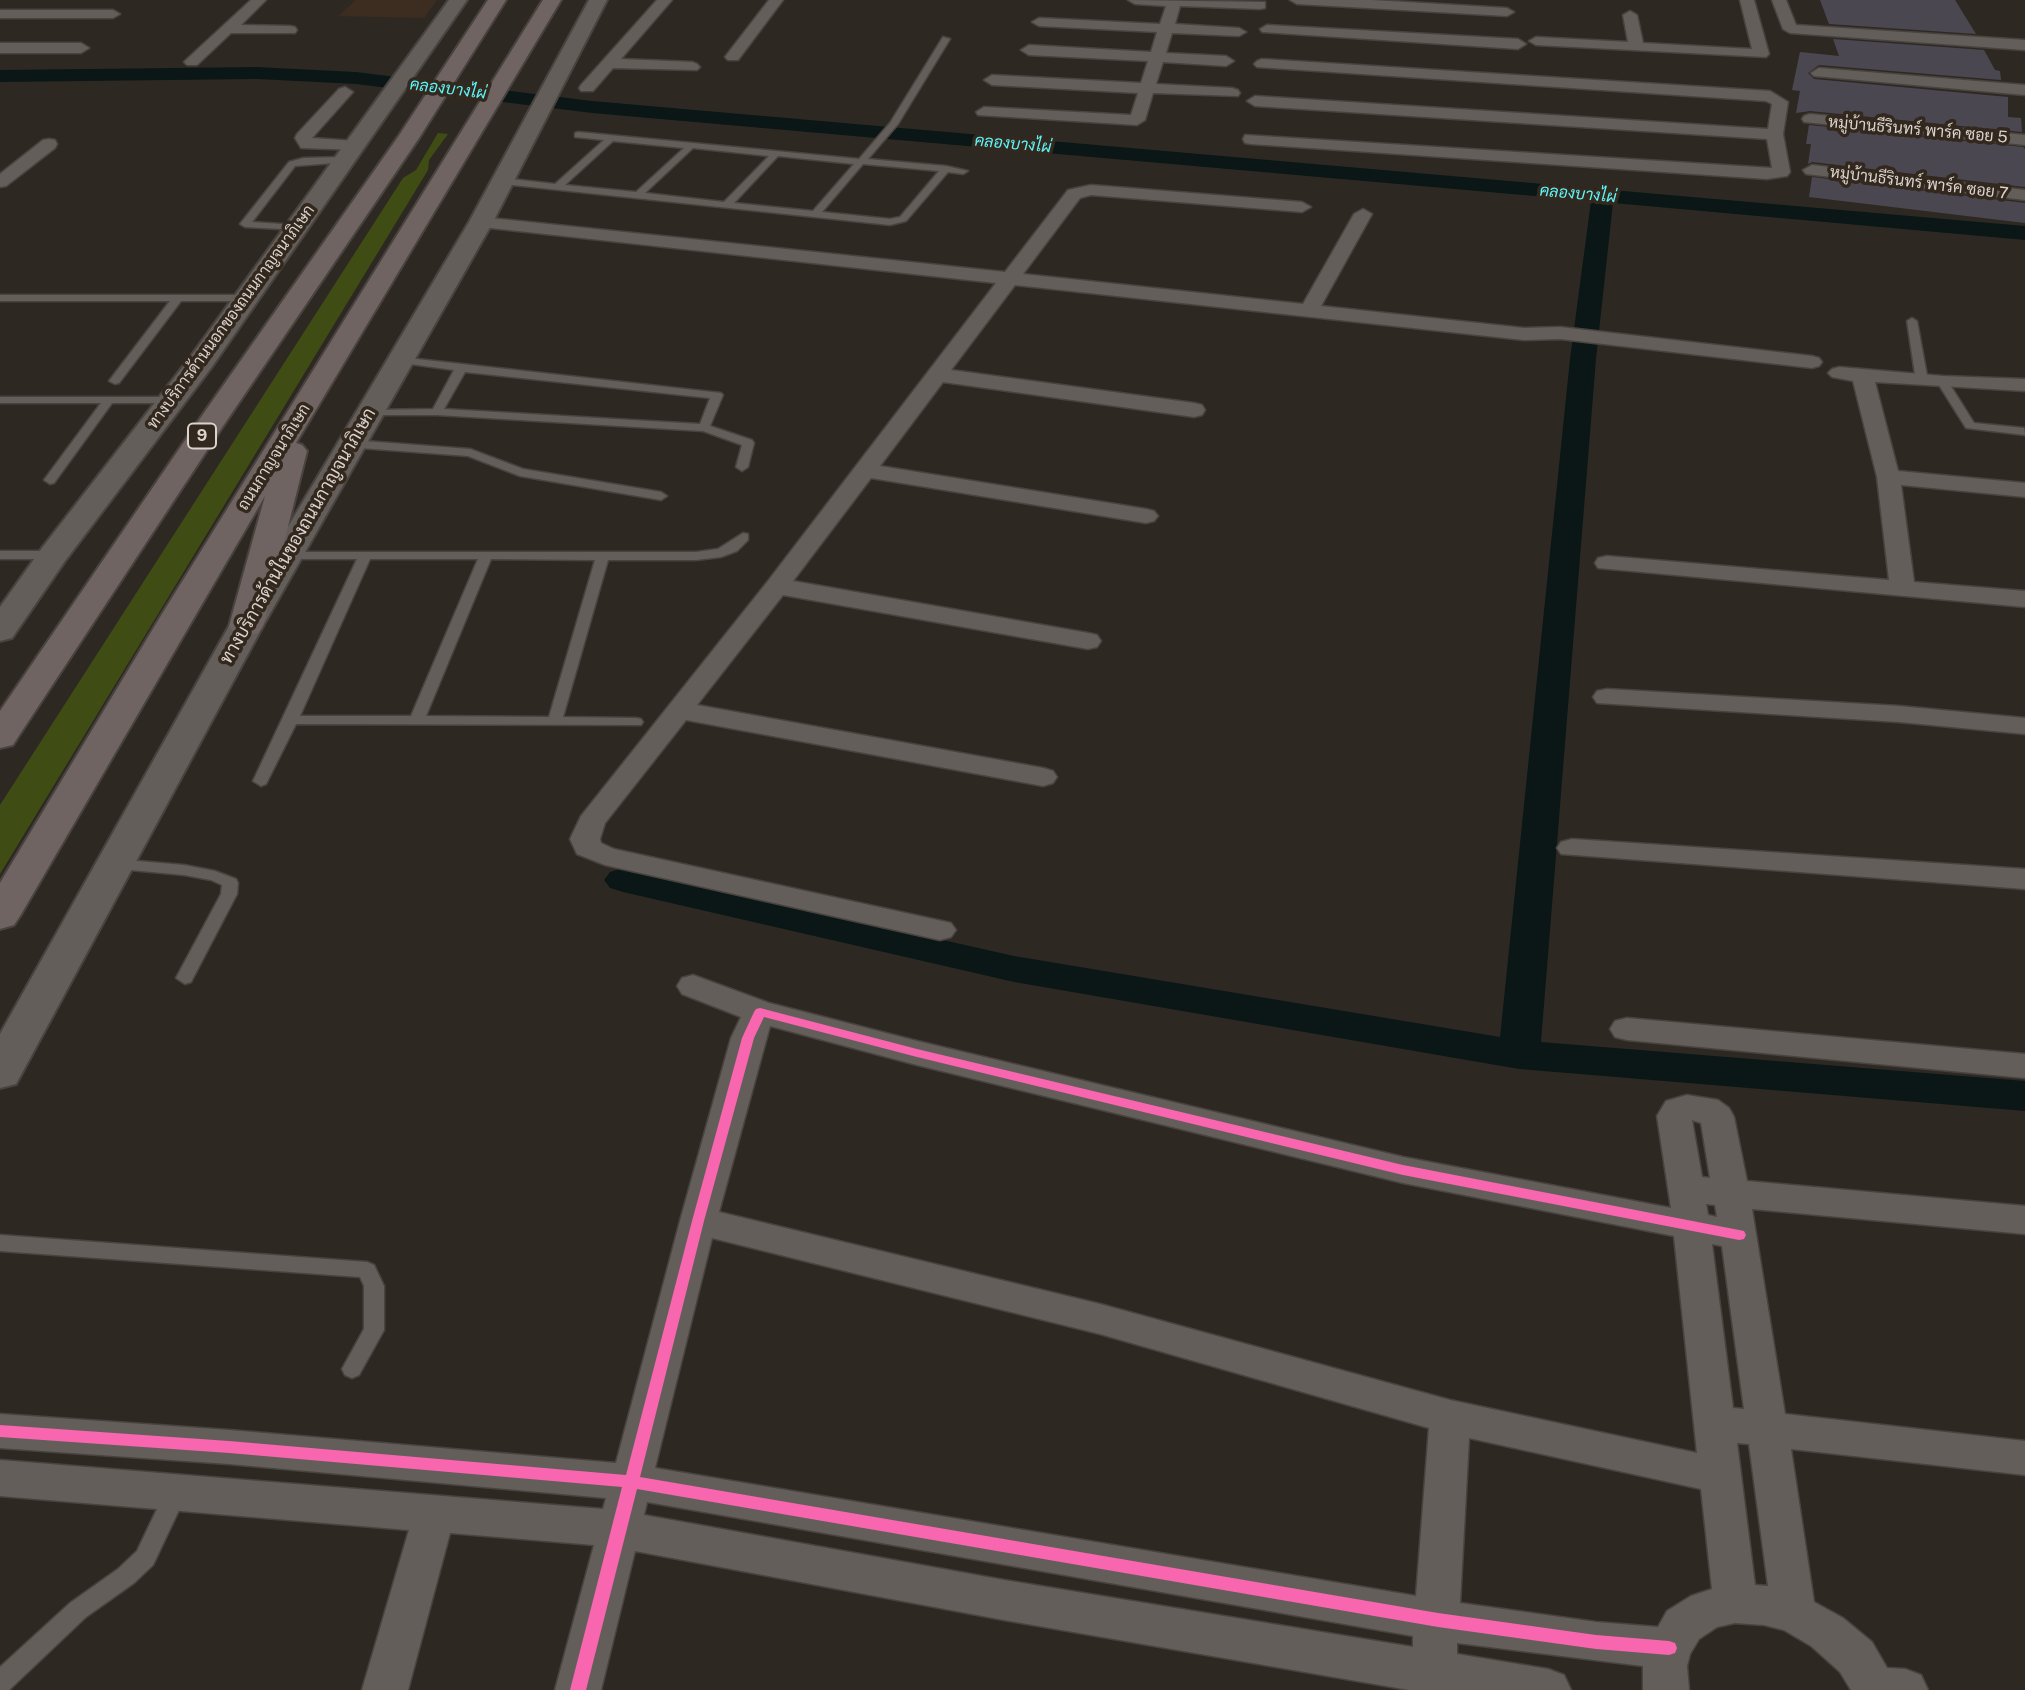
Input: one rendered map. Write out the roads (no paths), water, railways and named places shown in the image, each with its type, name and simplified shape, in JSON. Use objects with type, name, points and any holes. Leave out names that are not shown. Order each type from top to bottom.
[{"type":"highway","name":"9","points":[[0,737],[88,603],[408,138],[497,0]]},
{"type":"highway","name":"ถนนกาญจนาภิเษก","points":[[0,916],[178,614],[552,0]]},
{"type":"highway","points":[[246,626],[302,412]]},
{"type":"highway","points":[[0,697],[88,603]]},
{"type":"main road","name":"ทางบริการด้านนอกของถนนกาญจนาภิเษก","points":[[2,626],[53,555],[173,400],[458,0]]},
{"type":"main road","name":"ทางบริการด้านในของถนนกาญจนาภิเษก","points":[[0,1073],[246,626],[481,222],[598,0]]},
{"type":"street","points":[[191,62],[259,0]]},
{"type":"street","points":[[587,88],[665,0]]},
{"type":"street","points":[[733,57],[776,0]]},
{"type":"street","points":[[1135,0],[1260,5]]},
{"type":"street","points":[[1297,0],[1377,2],[1507,12]]},
{"type":"street","points":[[1536,41],[1761,54],[1747,0]]},
{"type":"street","points":[[1779,0],[1790,29],[1909,34]]},
{"type":"street","points":[[984,112],[1137,120],[1175,1]]},
{"type":"street","points":[[1352,146],[1359,89],[1377,2]]},
{"type":"street","points":[[0,13],[113,14]]},
{"type":"street","points":[[1630,15],[1636,46]]},
{"type":"street","points":[[1806,15],[1810,25],[2017,43],[2025,63]]},
{"type":"street","points":[[1039,22],[1239,32]]},
{"type":"street","points":[[227,29],[290,30]]},
{"type":"street","points":[[1267,29],[1518,44]]},
{"type":"street","points":[[0,48],[81,48]]},
{"type":"street","points":[[1029,50],[1226,61]]},
{"type":"street","points":[[609,63],[692,67]]},
{"type":"street","points":[[1262,64],[1359,89],[1775,134]]},
{"type":"street","points":[[1819,73],[2025,90]]},
{"type":"street","points":[[992,80],[1232,93]]},
{"type":"street","points":[[1251,139],[1767,174],[1781,172],[1775,134],[1780,102],[1770,96],[1758,94],[1359,89],[1255,100]]},
{"type":"street","points":[[345,92],[303,138],[307,145],[349,153]]},
{"type":"street","name":"หมู่บ้านธีรินทร์ พาร์ค ซอย 5","points":[[1810,119],[2025,140]]},
{"type":"street","points":[[0,182],[49,144]]},
{"type":"street","name":"หมู่บ้านธีรินทร์ พาร์ค ซอย 7","points":[[1812,170],[2025,195]]},
{"type":"street","points":[[940,930],[605,856],[588,848],[584,839],[591,822],[940,374],[1073,194],[1079,191],[1107,191],[1302,207]]},
{"type":"street","points":[[1310,309],[1363,214]]},
{"type":"street","points":[[481,222],[1010,280],[1310,309],[1808,368],[1831,365],[1851,374],[2023,387]]},
{"type":"street","points":[[940,374],[1194,410]]},
{"type":"street","points":[[1851,374],[1888,477],[1902,588]]},
{"type":"street","points":[[865,470],[1146,516]]},
{"type":"street","points":[[1888,477],[2025,490]]},
{"type":"street","points":[[1607,563],[2025,599]]},
{"type":"street","points":[[777,586],[1088,641]]},
{"type":"street","points":[[1607,697],[1899,715],[2025,726]]},
{"type":"street","points":[[677,710],[1043,777]]},
{"type":"street","points":[[1572,848],[2025,879]]},
{"type":"street","points":[[693,986],[760,1012],[917,1053],[1403,1170],[1692,1228],[1740,1235]]},
{"type":"street","points":[[578,1690],[698,1221],[748,1038],[760,1012]]},
{"type":"street","points":[[1627,1029],[2025,1066]]},
{"type":"street","points":[[1735,1603],[1692,1228],[1674,1116],[1678,1110],[1697,1107],[1706,1109],[1717,1117],[1733,1193],[1770,1430],[1794,1614]]},
{"type":"street","points":[[1686,1189],[2025,1220]]},
{"type":"street","points":[[698,1221],[1100,1319],[1450,1417],[1720,1475]]},
{"type":"street","points":[[1433,1681],[1450,1417]]},
{"type":"street","points":[[1714,1423],[2025,1458]]},
{"type":"street","points":[[0,1431],[229,1447],[632,1482],[1438,1620],[1596,1642],[1669,1648]]},
{"type":"street","points":[[0,1478],[619,1529],[1433,1681],[1548,1690]]},
{"type":"street","points":[[385,1690],[435,1512]]},
{"type":"street","points":[[1666,1690],[1665,1666],[1669,1648],[1684,1625],[1706,1610],[1735,1603],[1764,1605],[1794,1614],[1827,1632],[1856,1657],[1886,1689]]},
{"type":"lane","points":[[816,214],[884,138],[946,39]]},
{"type":"lane","points":[[578,135],[962,171]]},
{"type":"lane","points":[[557,187],[611,138]]},
{"type":"lane","points":[[638,195],[692,145]]},
{"type":"lane","points":[[296,228],[245,224],[292,164],[349,153]]},
{"type":"lane","points":[[726,205],[776,153]]},
{"type":"lane","points":[[503,181],[900,221],[946,169]]},
{"type":"lane","points":[[0,298],[246,298]]},
{"type":"lane","points":[[115,381],[177,299]]},
{"type":"lane","points":[[1912,321],[1922,381]]},
{"type":"lane","points":[[399,360],[717,395],[704,428]]},
{"type":"lane","points":[[437,412],[461,368]]},
{"type":"lane","points":[[1943,382],[1970,426],[2024,432]]},
{"type":"lane","points":[[0,400],[173,400]]},
{"type":"lane","points":[[50,480],[109,400]]},
{"type":"lane","points":[[370,413],[437,412],[704,428],[748,443],[742,467]]},
{"type":"lane","points":[[351,444],[470,453],[520,472],[661,496]]},
{"type":"lane","points":[[288,555],[710,555],[732,548],[743,537]]},
{"type":"lane","points":[[0,555],[53,555]]},
{"type":"lane","points":[[261,780],[365,555]]},
{"type":"lane","points":[[416,722],[486,555]]},
{"type":"lane","points":[[555,721],[603,555]]},
{"type":"lane","points":[[291,720],[636,722]]},
{"type":"lane","points":[[115,864],[184,870],[215,876],[230,883],[229,894],[185,978]]},
{"type":"lane","points":[[0,1243],[367,1270],[374,1286],[374,1330],[352,1369]]},
{"type":"lane","points":[[0,1683],[78,1609],[126,1576],[145,1558],[176,1493]]},
{"type":"waterway","name":"คลองบางไผ่","points":[[0,76],[257,73],[356,78],[592,107],[2025,233]]},
{"type":"waterway","points":[[1519,1055],[1583,359],[1603,196]]},
{"type":"waterway","points":[[623,880],[1014,969],[1519,1055]]},
{"type":"waterway","points":[[1519,1055],[2025,1096]]}]
